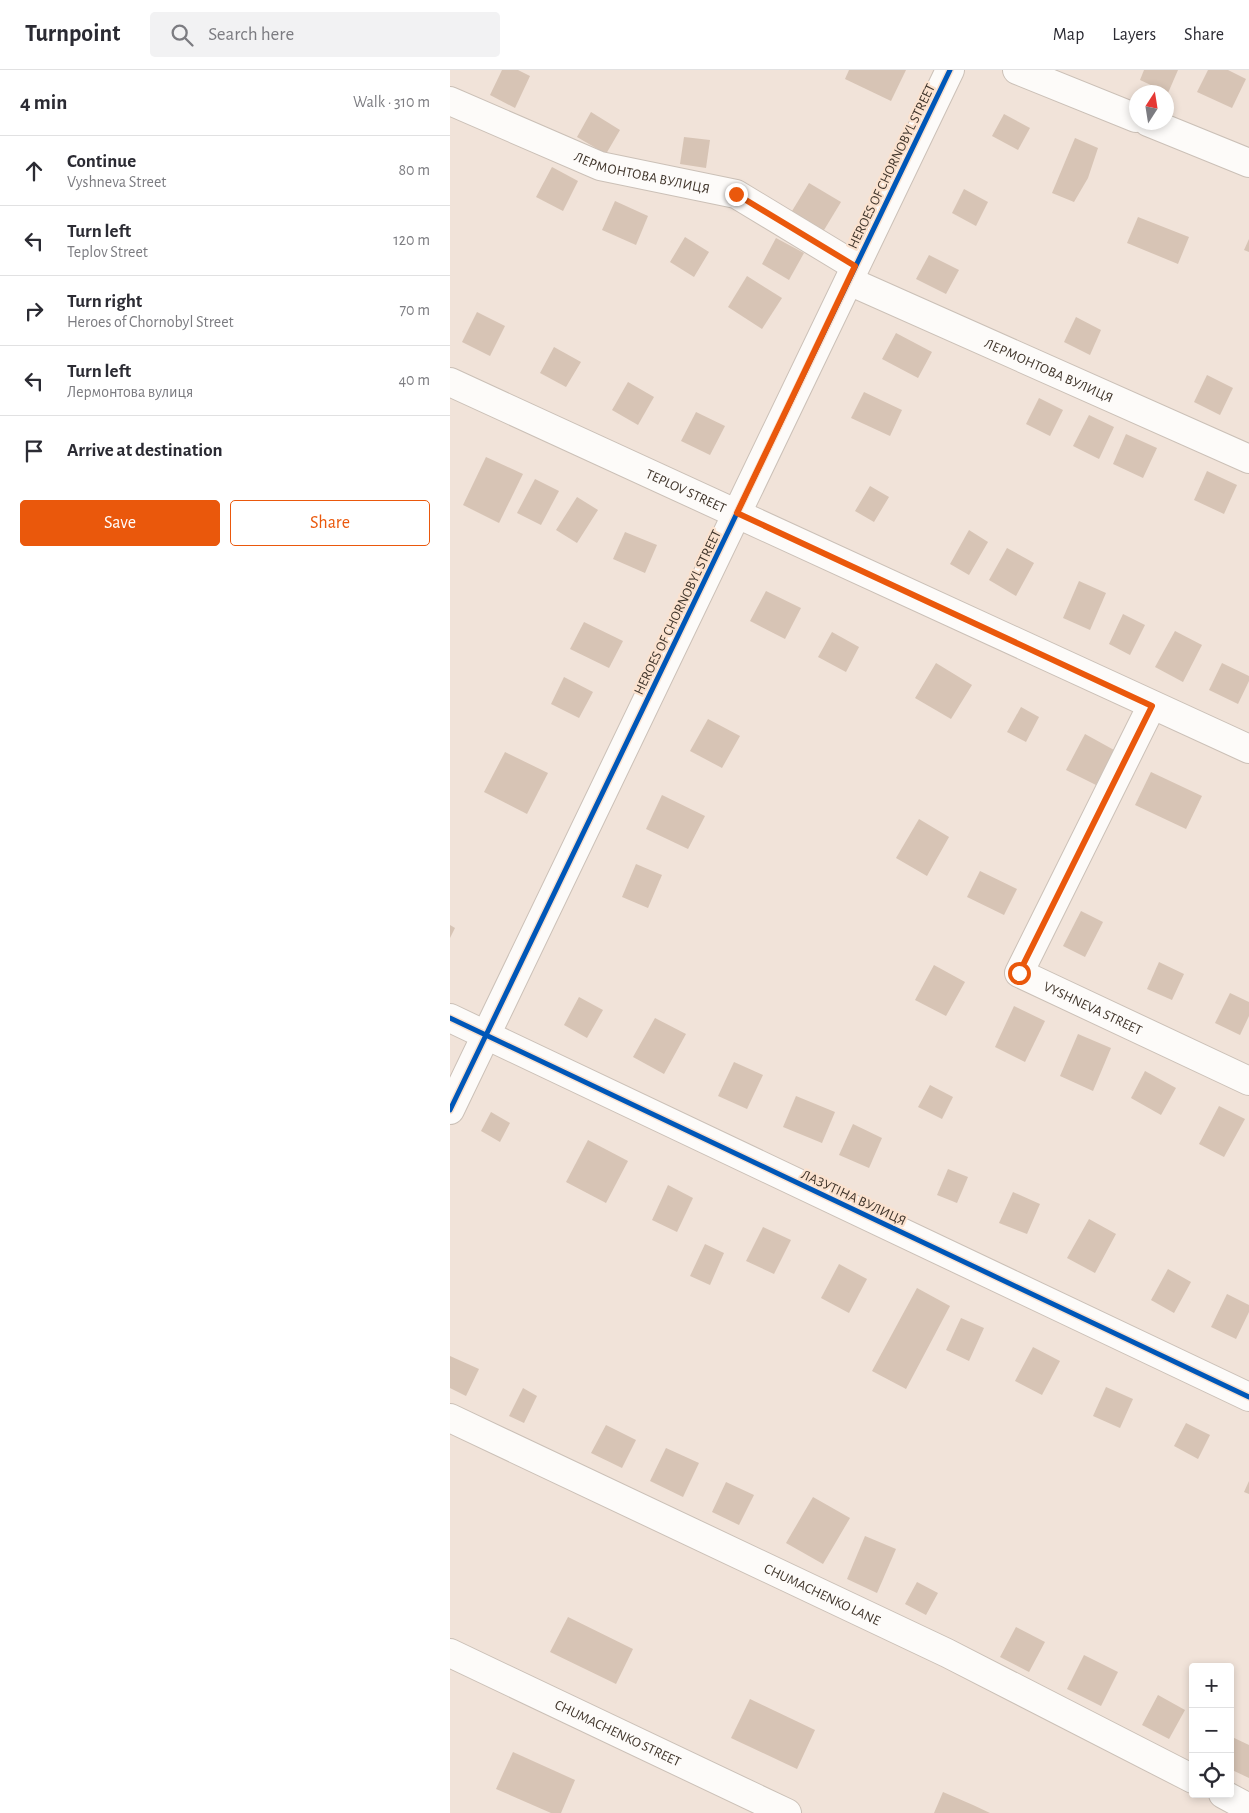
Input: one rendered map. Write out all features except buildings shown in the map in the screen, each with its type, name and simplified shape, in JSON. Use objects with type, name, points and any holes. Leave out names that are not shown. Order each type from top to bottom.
[{"type":"street","name":"HEROES OF CHORNOBYL STREET","points":[[450,1110],[950,70]]},
{"type":"street","points":[[1017,70],[1129,115]]},
{"type":"street","name":"ЛЕРМОНТОВА ВУЛИЦЯ","points":[[450,101],[600,166],[736,194],[852,273],[1249,459]]},
{"type":"street","points":[[1168,130],[1249,163]]},
{"type":"street","name":"TEPLOV STREET","points":[[450,382],[1249,749]]},
{"type":"street","name":"VYSHNEVA STREET","points":[[1152,706],[1019,973],[1249,1081]]},
{"type":"street","name":"ЛАЗУТІНА ВУЛИЦЯ","points":[[450,1018],[1249,1397]]},
{"type":"street","name":"CHUMACHENKO LANE","points":[[450,1418],[938,1649],[1189,1777]]},
{"type":"street","name":"CHUMACHENKO STREET","points":[[450,1653],[787,1813]]},
{"type":"street","points":[[1230,1798],[1249,1808]]},
{"type":"cycle path","points":[[450,1110],[950,70]]},
{"type":"cycle path","points":[[450,1018],[1249,1397]]},
{"type":"route","points":[[736,194],[855,266],[737,513],[1152,706],[1019,973]]}]
